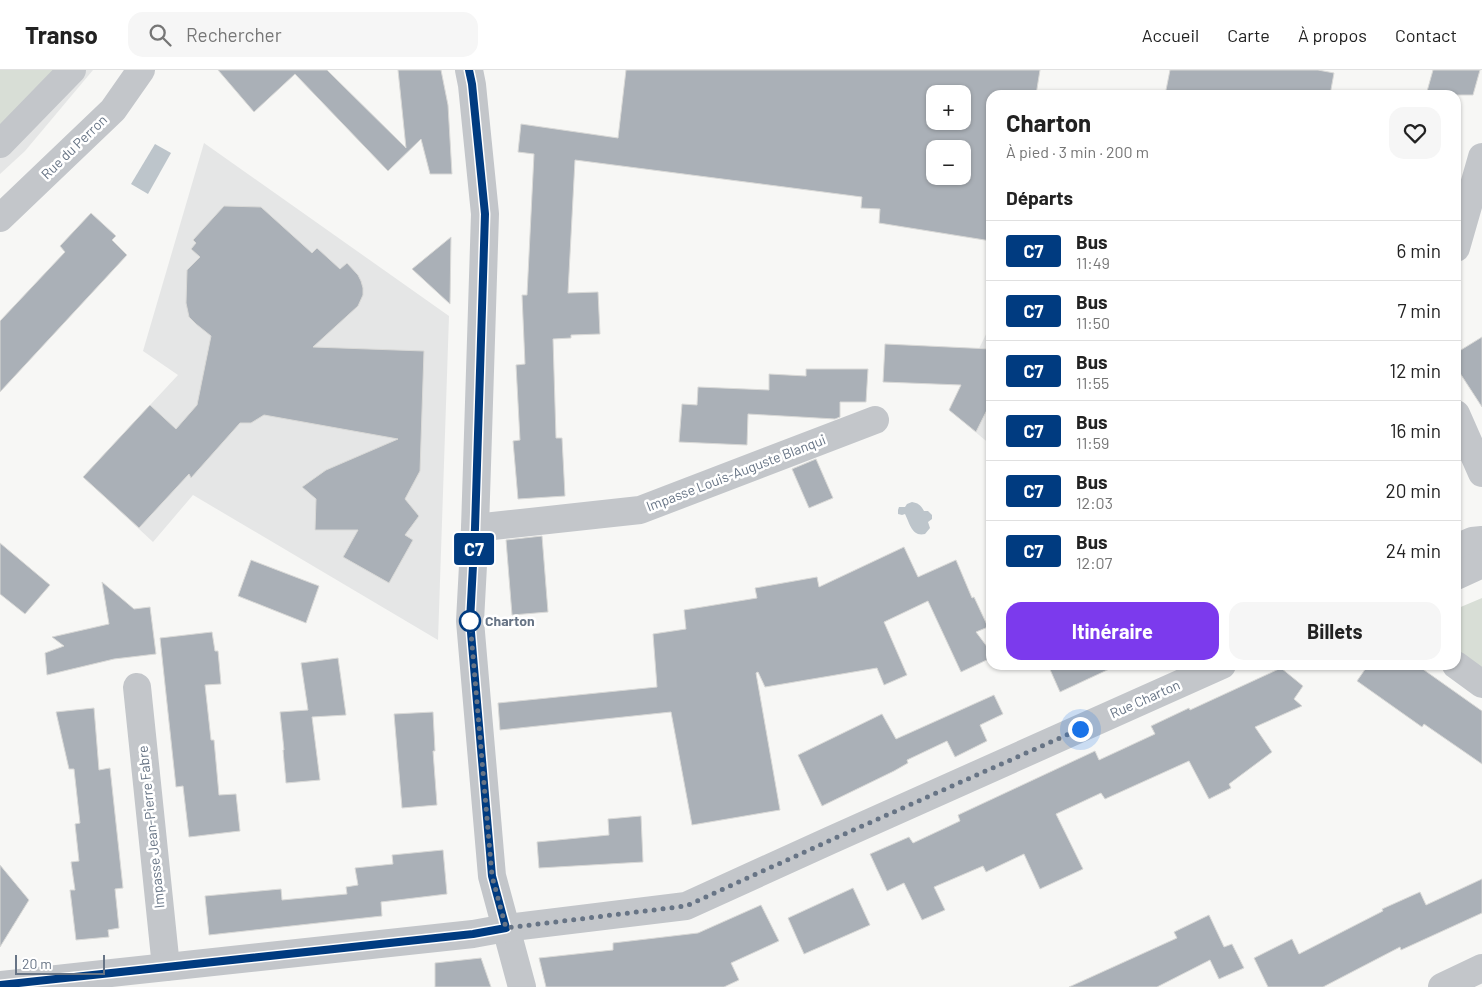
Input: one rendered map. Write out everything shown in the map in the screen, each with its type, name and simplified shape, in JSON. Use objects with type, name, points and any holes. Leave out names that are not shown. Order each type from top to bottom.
[{"type":"street","points":[[0,144],[72,70]]},
{"type":"street","name":"Rue du Perron","points":[[0,218],[113,110],[141,70]]},
{"type":"street","points":[[469,70],[485,214],[475,528],[470,621],[492,876],[522,987]]},
{"type":"street","points":[[1461,214],[1463,200],[1482,157]]},
{"type":"street","name":"Impasse Louis-Auguste Blanqui","points":[[475,528],[640,510],[875,420]]},
{"type":"street","points":[[1461,425],[1482,473]]},
{"type":"street","points":[[1461,546],[1472,541],[1482,540]]},
{"type":"street","points":[[1461,574],[1482,564]]},
{"type":"street","points":[[1461,669],[1482,684]]},
{"type":"street","name":"Rue Charton","points":[[0,985],[473,934],[506,928],[686,906],[1211,670]]},
{"type":"street","name":"Impasse Jean-Pierre Fabre","points":[[136,687],[166,967]]},
{"type":"street","points":[[1442,987],[1482,968]]},
{"type":"shaded area","points":[[0,70],[93,70],[25,151],[0,174]]},
{"type":"shaded area","points":[[0,70],[55,70],[0,126]]},
{"type":"shaded area","points":[[204,143],[449,316],[438,640],[193,495],[153,542],[83,477],[178,375],[143,351]]},
{"type":"shaded area","points":[[155,144],[171,153],[148,194],[131,184]]},
{"type":"shaded area","points":[[986,334],[986,441],[949,410]]},
{"type":"shaded area","points":[[912,502],[932,515],[932,519],[928,522],[930,528],[925,534],[914,532],[905,514],[898,514],[899,507],[905,507]]},
{"type":"shaded area","points":[[1482,598],[1482,672],[1461,657],[1461,607]]},
{"type":"building","points":[[218,70],[327,70],[406,148],[398,70],[441,70],[448,105],[452,174],[430,174],[421,139],[388,171],[295,74],[254,112]]},
{"type":"building","points":[[626,70],[1040,70],[1037,90],[986,90],[986,240],[879,223],[880,209],[861,208],[862,197],[575,160],[568,293],[598,292],[600,334],[571,335],[571,338],[553,339],[556,438],[562,438],[565,496],[518,499],[513,441],[520,440],[516,365],[525,364],[522,295],[527,295],[534,154],[518,152],[521,124],[618,138]]},
{"type":"building","points":[[1170,70],[1318,70],[1334,73],[1331,90],[1166,90]]},
{"type":"building","points":[[1433,70],[1480,70],[1473,95],[1461,95],[1461,90],[1427,90]]},
{"type":"building","points":[[224,206],[261,207],[312,253],[317,248],[340,269],[347,263],[358,275],[363,288],[363,295],[358,306],[313,347],[424,351],[420,471],[405,499],[419,516],[405,535],[413,540],[389,583],[343,557],[358,530],[315,530],[316,499],[302,487],[326,470],[398,439],[264,415],[251,423],[240,423],[191,478],[189,474],[139,528],[83,477],[150,405],[176,429],[197,405],[211,336],[189,317],[186,303],[187,270],[200,257],[191,249],[196,243],[193,240]]},
{"type":"building","points":[[91,213],[116,236],[112,240],[127,255],[0,392],[0,321],[65,252],[60,246]]},
{"type":"building","points":[[451,237],[450,304],[412,269]]},
{"type":"building","points":[[1482,337],[1482,407],[1461,375],[1461,350]]},
{"type":"building","points":[[885,344],[986,349],[986,412],[976,432],[949,410],[961,385],[883,382]]},
{"type":"building","points":[[806,369],[868,369],[866,402],[840,402],[840,417],[835,419],[748,414],[747,445],[679,442],[682,404],[697,405],[698,387],[769,390],[769,374],[806,376]]},
{"type":"building","points":[[816,459],[833,498],[809,508],[792,469]]},
{"type":"building","points":[[542,536],[548,612],[512,615],[506,540]]},
{"type":"building","points":[[0,543],[50,585],[25,614],[0,594]]},
{"type":"building","points":[[904,547],[918,577],[956,560],[972,598],[974,597],[986,623],[986,628],[976,632],[986,645],[986,660],[961,672],[928,601],[884,622],[907,675],[884,685],[877,668],[765,687],[758,672],[756,673],[780,810],[692,825],[671,712],[500,730],[498,703],[657,687],[653,634],[686,629],[684,610],[757,598],[755,588],[817,577],[819,587]]},
{"type":"building","points":[[251,560],[319,586],[306,623],[238,596]]},
{"type":"building","points":[[102,582],[134,609],[150,607],[156,654],[114,659],[47,675],[45,653],[64,646],[52,637],[109,624]]},
{"type":"building","points":[[212,632],[215,651],[218,651],[221,684],[205,685],[211,740],[214,740],[219,795],[236,794],[240,831],[189,837],[183,786],[176,787],[160,638]]},
{"type":"building","points":[[338,658],[346,715],[312,717],[320,780],[286,783],[280,712],[308,710],[301,663]]},
{"type":"building","points":[[1050,670],[1107,670],[1060,692]]},
{"type":"building","points":[[1277,670],[1283,670],[1303,686],[1294,699],[1302,706],[1255,727],[1272,752],[1229,784],[1231,788],[1209,799],[1189,761],[1105,799],[1101,793],[1056,814],[1083,869],[1040,889],[1024,854],[986,872],[983,866],[934,887],[945,910],[922,920],[904,883],[887,891],[870,854],[909,837],[913,843],[960,821],[958,815],[1095,751],[1099,760],[1155,734],[1151,726],[1189,708],[1190,710]]},
{"type":"building","points":[[1365,670],[1424,670],[1482,711],[1482,764],[1424,724],[1422,727],[1357,681]]},
{"type":"building","points":[[994,695],[1003,714],[980,725],[987,741],[955,757],[947,741],[907,760],[908,763],[894,771],[822,806],[798,755],[882,714],[896,739]]},
{"type":"building","points":[[94,708],[99,770],[110,768],[123,888],[115,889],[119,928],[108,930],[109,937],[76,940],[70,890],[75,890],[71,862],[79,861],[75,824],[80,823],[74,769],[69,769],[56,712]]},
{"type":"building","points":[[433,712],[435,751],[433,751],[437,805],[402,808],[394,714]]},
{"type":"building","points":[[641,816],[643,862],[539,868],[537,842],[609,835],[608,819]]},
{"type":"building","points":[[443,850],[447,894],[381,902],[382,916],[209,935],[205,896],[281,889],[282,900],[347,894],[346,887],[358,885],[355,868],[393,864],[392,855]]},
{"type":"building","points":[[0,865],[29,900],[0,947]]},
{"type":"building","points":[[1482,879],[1482,913],[1401,950],[1400,947],[1323,987],[1268,987],[1254,958],[1292,939],[1299,954],[1383,911],[1382,909],[1420,892],[1426,905]]},
{"type":"building","points":[[853,888],[870,925],[804,954],[788,918]]},
{"type":"building","points":[[761,905],[779,941],[731,963],[739,980],[724,987],[546,987],[539,958],[613,950],[613,943],[698,933]]},
{"type":"building","points":[[1209,915],[1224,947],[1232,944],[1244,968],[1219,979],[1210,960],[1157,987],[1069,987],[1177,938],[1174,932]]},
{"type":"building","points":[[481,958],[491,987],[435,987],[435,963]]},
{"type":"bus line","name":"C7","points":[[0,985],[473,934],[506,928],[492,876],[470,621],[475,528],[485,214],[469,70]]},
{"type":"place","name":"Charton","points":[[470,621]]},
{"type":"route","points":[[470,621],[492,876],[506,928],[686,906],[1080,729]]}]
